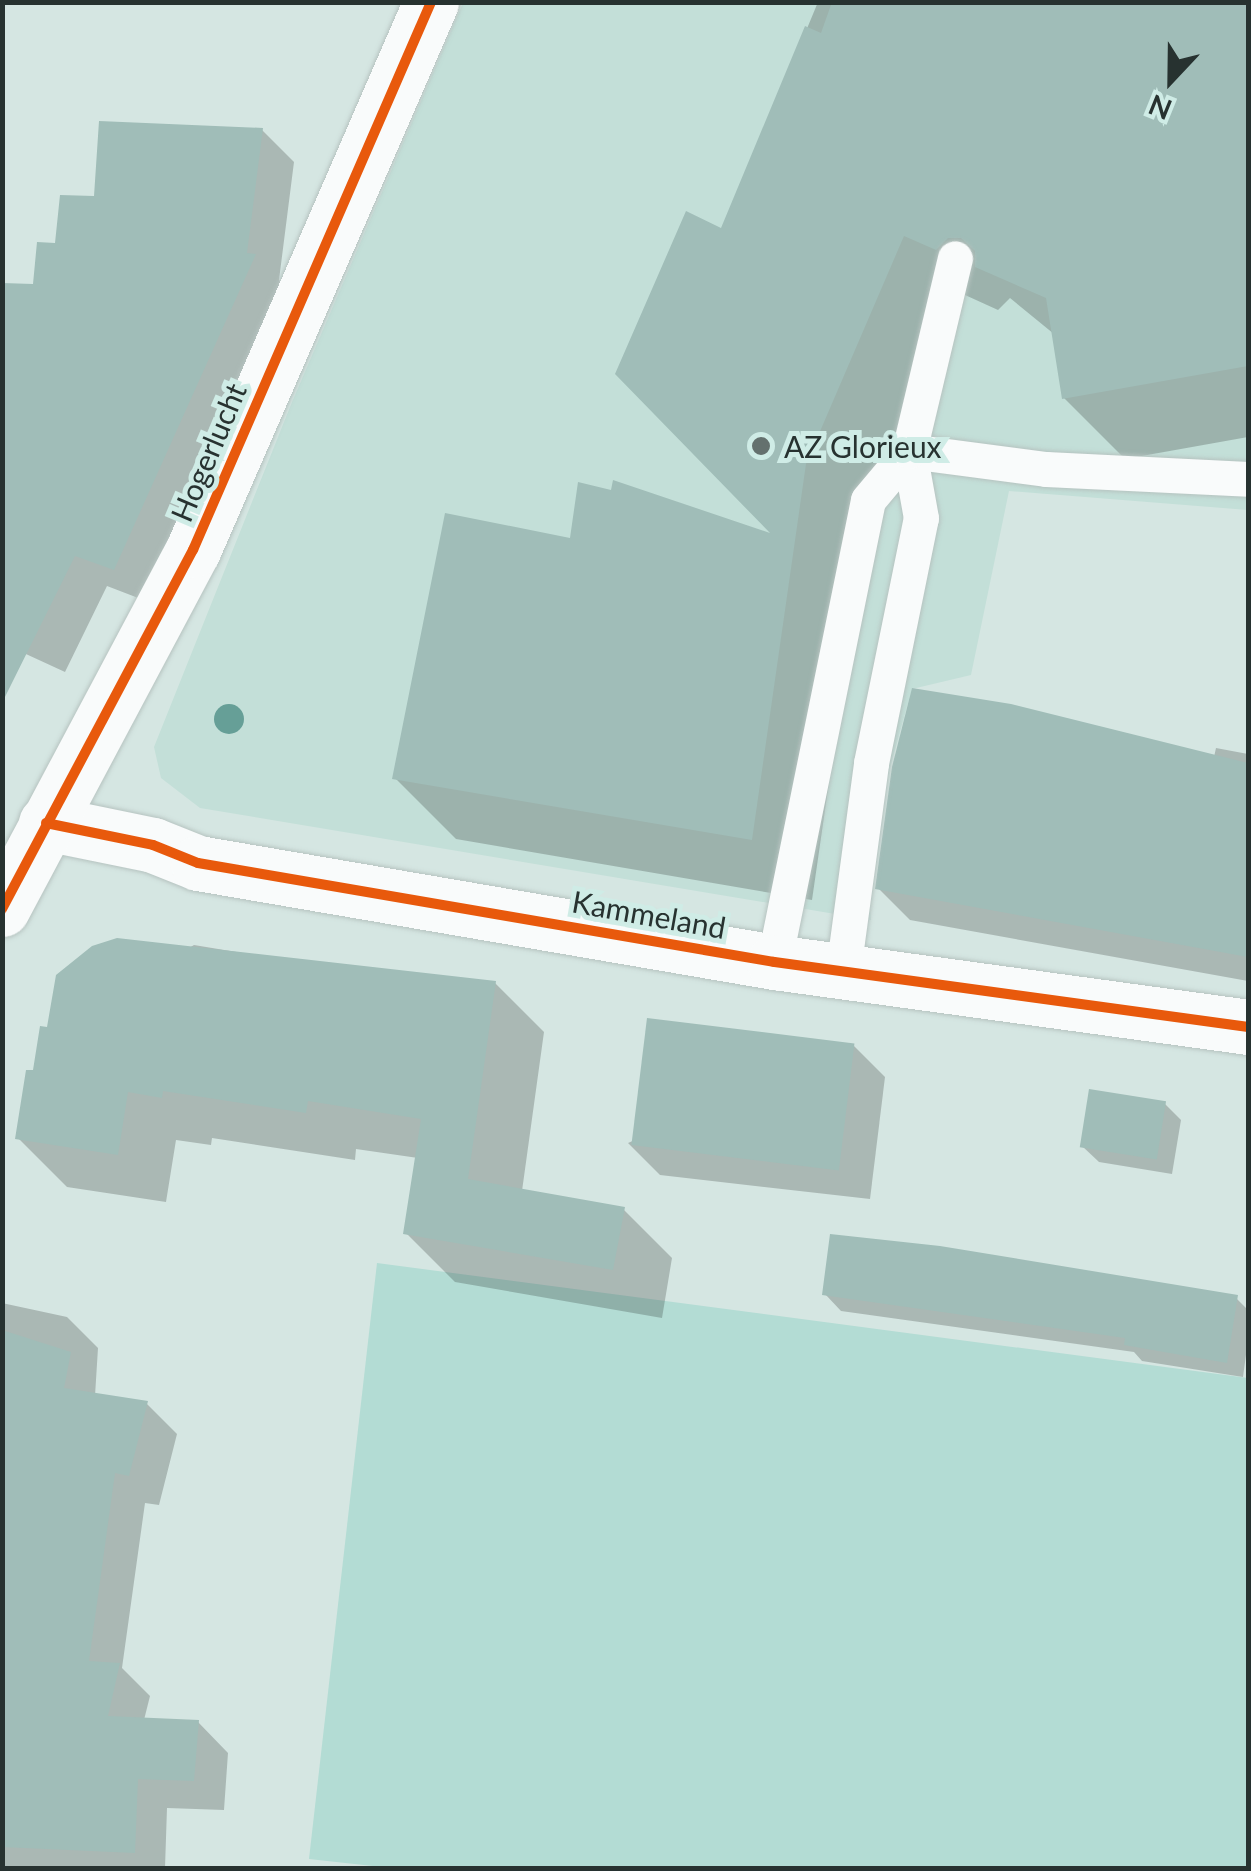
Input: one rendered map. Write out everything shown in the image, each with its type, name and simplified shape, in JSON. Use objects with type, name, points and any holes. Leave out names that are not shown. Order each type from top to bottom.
[{"type":"street","name":"Hogerlucht","points":[[2,908],[192,550],[432,2]]},
{"type":"street","name":"Kammeland","points":[[46,822],[153,845],[198,863],[774,962],[1248,1027]]},
{"type":"lane","points":[[843,971],[871,763],[922,518],[908,452],[955,258]]},
{"type":"lane","points":[[908,452],[1046,468],[1248,479]]},
{"type":"lane","points":[[774,962],[868,500],[908,452]]},
{"type":"shaded area","name":"AZ Glorieux","points":[[463,3],[1248,3],[1248,510],[1009,491],[971,675],[912,689],[885,786],[868,887],[871,920],[200,808],[161,778],[154,747],[292,402]]},
{"type":"shaded area","points":[[377,1263],[1248,1378],[1248,1868],[391,1868],[309,1859]]},
{"type":"building","points":[[832,2],[1248,2],[1248,366],[1062,399],[1046,298],[975,267],[975,251],[961,238],[948,238],[936,250],[904,236],[806,464],[752,840],[392,779],[445,513],[570,538],[578,482],[611,490],[613,480],[770,533],[615,374],[686,211],[721,228],[805,26],[821,33]]},
{"type":"building","points":[[99,121],[263,128],[247,253],[256,254],[114,570],[75,556],[2,703],[2,283],[33,284],[37,242],[55,243],[60,195],[94,196]]},
{"type":"building","points":[[912,688],[1011,704],[1248,763],[1248,957],[875,889],[892,767]]},
{"type":"building","points":[[117,938],[496,981],[468,1179],[625,1207],[613,1270],[403,1234],[421,1119],[308,1101],[306,1113],[163,1091],[162,1098],[128,1092],[118,1155],[15,1139],[26,1070],[33,1070],[40,1026],[47,1027],[56,975],[92,946]]},
{"type":"building","points":[[647,1018],[854,1043],[839,1171],[631,1145]]},
{"type":"building","points":[[1089,1089],[1166,1101],[1157,1159],[1080,1147]]},
{"type":"building","points":[[830,1234],[940,1246],[1238,1295],[1227,1363],[1124,1345],[1125,1338],[822,1295]]},
{"type":"building","points":[[2,1330],[71,1352],[64,1388],[148,1401],[129,1476],[115,1473],[89,1661],[120,1663],[108,1716],[199,1720],[194,1781],[138,1779],[135,1853],[2,1847]]},
{"type":"cycle path","points":[[2,909],[193,550],[431,2]]},
{"type":"cycle path","points":[[46,823],[153,845],[198,863],[774,962],[1248,1027]]},
{"type":"place","name":"AZ Glorieux","points":[[761,446]]}]
